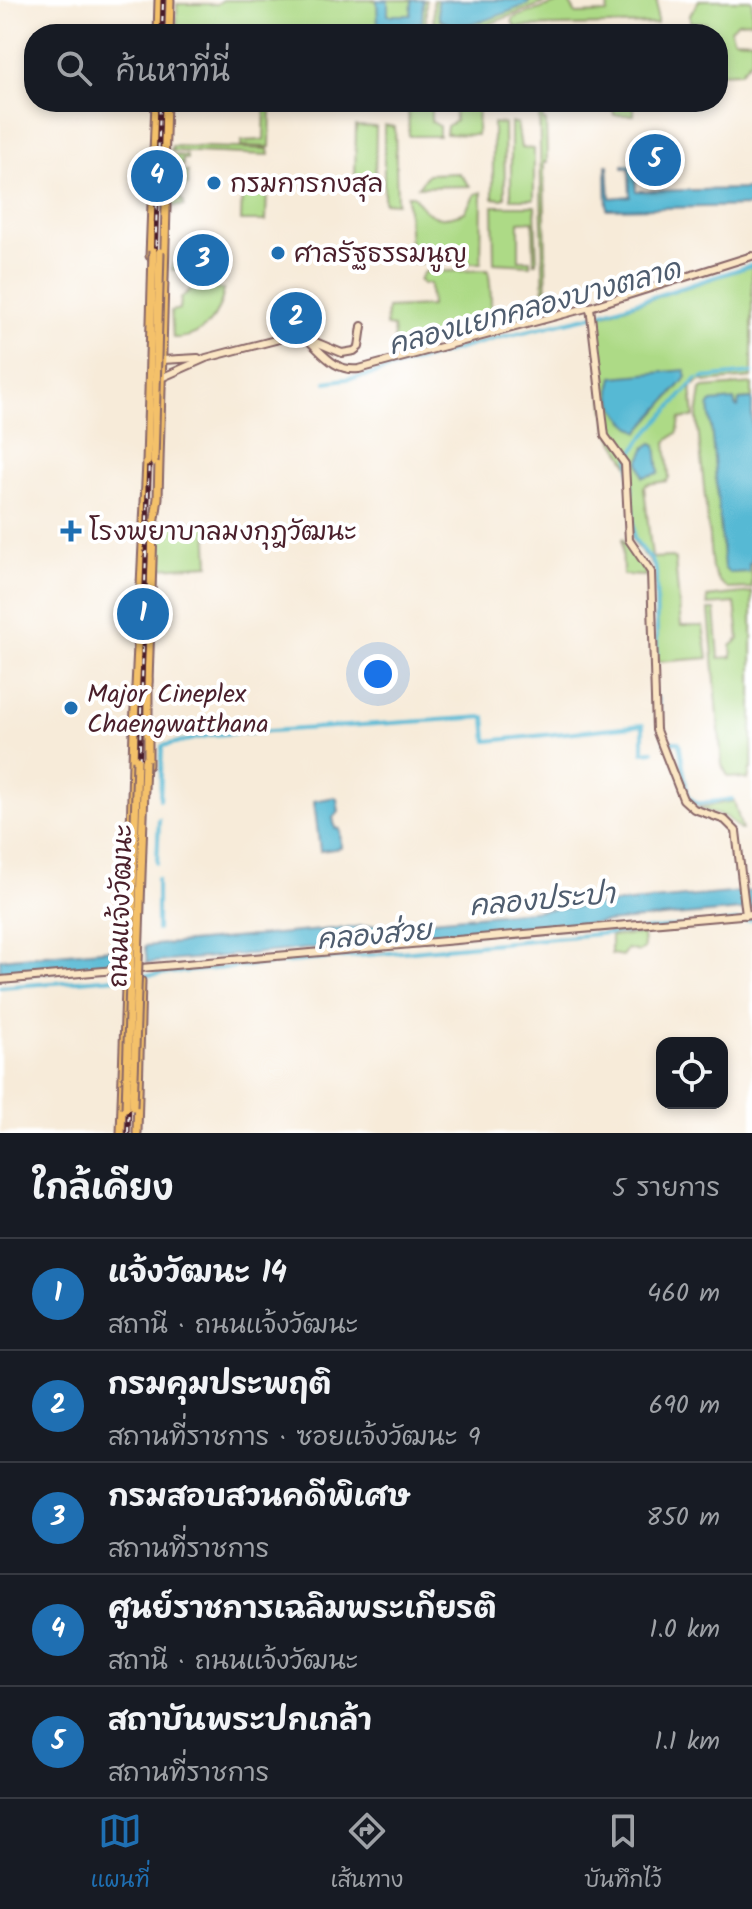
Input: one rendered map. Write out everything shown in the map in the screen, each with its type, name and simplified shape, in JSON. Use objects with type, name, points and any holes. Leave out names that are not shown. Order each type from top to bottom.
[{"type":"main road","points":[[158,24],[159,0]]},
{"type":"main road","points":[[169,24],[170,0]]},
{"type":"main road","name":"ถนนแจ้งวัฒนะ","points":[[123,1133],[128,900],[143,550],[156,112]]},
{"type":"main road","name":"ถนนแจ้งวัฒนะ","points":[[135,1133],[153,533],[151,462],[157,252],[166,112]]},
{"type":"main road","name":"ถนนแจ้งวัฒนะ","points":[[153,533],[158,498],[167,191],[164,168]]},
{"type":"main road","name":"ถนนแจ้งวัฒนะ","points":[[153,170],[157,252]]},
{"type":"main road","points":[[147,341],[155,347],[162,342]]},
{"type":"main road","points":[[147,360],[162,360]]},
{"type":"main road","points":[[146,386],[154,381],[161,382]]},
{"type":"main road","name":"ถนนแจ้งวัฒนะ","points":[[143,550],[151,462]]},
{"type":"main road","name":"ถนนแจ้งวัฒนะ","points":[[135,1133],[130,1107],[141,760],[148,679]]},
{"type":"main road","name":"ถนนแจ้งวัฒนะ","points":[[137,686],[141,760]]},
{"type":"main road","points":[[130,838],[132,846],[138,849],[143,848],[145,841]]},
{"type":"main road","points":[[128,900],[130,896],[138,894],[143,902]]},
{"type":"main road","points":[[125,1018],[140,1018]]},
{"type":"main road","points":[[124,1054],[129,1061],[133,1061],[139,1054]]},
{"type":"main road","points":[[123,1069],[125,1065],[133,1064],[139,1070]]},
{"type":"main road","name":"ถนนแจ้งวัฒนะ","points":[[123,1133],[130,1107]]},
{"type":"street","points":[[306,338],[339,368],[351,370],[591,314],[752,256]]},
{"type":"street","points":[[141,973],[748,914],[739,837],[725,820],[694,809],[683,799],[656,730],[651,572],[629,540],[625,469],[620,456],[605,436],[591,314]]},
{"type":"street","points":[[162,360],[206,358],[293,336],[348,353],[359,347],[362,326]]},
{"type":"street","points":[[161,382],[206,358]]},
{"type":"street","points":[[0,980],[127,974]]},
{"type":"green space","points":[[223,0],[426,0],[426,24],[177,24],[177,4],[217,4]]},
{"type":"green space","points":[[433,0],[552,0],[489,24],[434,24]]},
{"type":"green space","points":[[657,0],[657,24],[514,24],[512,21],[513,18],[558,3],[569,2],[576,14],[607,13],[609,1]]},
{"type":"green space","points":[[699,0],[752,0],[752,21],[738,22],[730,29],[734,39],[752,40],[752,59],[740,72],[728,73],[728,24],[690,22],[690,15]]},
{"type":"green space","points":[[265,112],[271,112],[270,147],[241,146],[242,141],[264,140]]},
{"type":"green space","points":[[408,112],[431,112],[431,121],[439,126],[439,136],[409,136]]},
{"type":"green space","points":[[454,112],[478,112],[477,135],[446,134],[447,126],[455,121]]},
{"type":"green space","points":[[539,112],[543,112],[543,121],[546,121],[547,162],[544,162],[544,174],[547,302],[550,302],[550,312],[504,326],[504,317],[521,316],[522,309],[544,308]]},
{"type":"green space","points":[[614,112],[634,112],[634,115],[614,115]]},
{"type":"green space","points":[[493,123],[504,124],[503,199],[493,198]]},
{"type":"green space","points":[[511,123],[517,123],[521,148],[534,149],[534,199],[511,199]]},
{"type":"green space","points":[[384,125],[395,127],[397,203],[384,202]]},
{"type":"green space","points":[[356,126],[376,127],[375,181],[355,180]]},
{"type":"green space","points":[[172,146],[268,149],[269,155],[171,151]]},
{"type":"green space","points":[[171,155],[187,156],[183,159],[182,171],[188,172],[188,185],[181,189],[184,206],[169,206]]},
{"type":"green space","points":[[459,173],[470,186],[418,187],[428,174]]},
{"type":"green space","points":[[242,188],[267,188],[266,221],[241,221]]},
{"type":"green space","points":[[482,192],[481,263],[411,263],[407,195],[413,195],[429,214],[448,217],[465,212],[475,194]]},
{"type":"green space","points":[[493,206],[535,206],[537,263],[534,263],[533,221],[519,222],[519,260],[530,260],[530,265],[494,263]]},
{"type":"green space","points":[[192,252],[200,253],[201,269],[224,270],[224,276],[191,279],[180,270],[172,270],[173,264],[184,270],[191,268]]},
{"type":"green space","points":[[752,266],[752,378],[703,380],[691,387],[694,417],[680,419],[678,432],[666,442],[669,477],[667,481],[644,487],[652,558],[672,557],[675,560],[681,626],[703,626],[708,658],[658,662],[656,573],[632,539],[629,466],[610,434],[596,317]]},
{"type":"green space","points":[[488,270],[489,320],[445,339],[395,349],[393,327],[386,326],[387,308],[431,306],[430,284],[419,280],[424,272]]},
{"type":"green space","points":[[191,289],[224,289],[218,309],[208,324],[193,335],[173,338],[171,311],[180,309],[181,298]]},
{"type":"green space","points":[[752,384],[752,399],[740,400],[739,407],[734,401],[752,588],[728,589],[712,568],[697,417],[701,390],[704,388]]},
{"type":"green space","points":[[207,522],[209,565],[159,568],[160,525]]},
{"type":"green space","points":[[622,538],[642,566],[646,576],[623,575]]},
{"type":"green space","points":[[752,592],[752,769],[748,780],[728,776],[722,765],[709,610],[715,610],[719,658],[732,657],[731,646],[739,639],[735,603],[708,605],[707,597]]},
{"type":"green space","points":[[734,801],[742,830],[726,817],[697,808]]},
{"type":"green space","points":[[643,934],[644,949],[639,952],[627,949],[622,956],[611,954],[611,936]]},
{"type":"water","points":[[377,0],[388,0],[388,15],[411,15],[412,0],[423,0],[422,23],[378,24]]},
{"type":"water","points":[[437,0],[530,0],[528,4],[495,17],[469,24],[447,23],[439,18]]},
{"type":"water","points":[[606,165],[610,198],[630,196],[629,168],[623,168],[623,165],[635,165],[636,191],[752,189],[752,206],[607,209]]},
{"type":"water","points":[[685,370],[687,377],[639,432],[616,409],[611,394],[613,377]]},
{"type":"water","points":[[752,399],[752,563],[749,563],[749,572],[729,573],[724,568],[709,405],[734,400],[738,407],[739,400]]},
{"type":"water","points":[[652,443],[656,445],[659,473],[643,477],[639,462],[646,447]]},
{"type":"water","points":[[335,797],[339,812],[333,817],[335,828],[340,829],[341,848],[320,851],[314,801]]},
{"type":"water","points":[[752,891],[752,909],[147,963],[145,946]]},
{"type":"water","points":[[123,948],[123,965],[0,977],[0,959]]},
{"type":"waterway","name":"คลองแยกคลองบางตลาด","points":[[326,382],[366,376],[497,338],[600,314],[752,265]]},
{"type":"waterway","points":[[702,378],[752,373]]},
{"type":"waterway","points":[[657,654],[656,571],[634,539],[630,457],[641,440],[697,379]]},
{"type":"waterway","points":[[657,698],[665,742],[679,742],[688,796],[697,804],[732,799]]},
{"type":"waterway","points":[[160,799],[162,746],[211,735],[485,717],[487,741],[643,725],[643,752],[653,751]]},
{"type":"waterway","points":[[157,863],[159,819]]},
{"type":"waterway","points":[[157,879],[157,930]]},
{"type":"waterway","name":"คลองส่วย","points":[[138,976],[752,920]]},
{"type":"waterway","name":"คลองส่วย","points":[[0,987],[129,977]]},
{"type":"railway","points":[[162,24],[163,0]]},
{"type":"railway","points":[[128,1133],[160,112]]},
{"type":"place","name":"สถาบันพระปกเกล้า","points":[[655,160]]},
{"type":"place","name":"ศูนย์ราชการเฉลิมพระเกียรติ","points":[[157,176]]},
{"type":"place","name":"กรมการกงสุล","points":[[214,183]]},
{"type":"place","name":"ศาลรัฐธรรมนูญ","points":[[278,253]]},
{"type":"place","name":"กรมสอบสวนคดีพิเศษ","points":[[203,260]]},
{"type":"place","name":"กรมคุมประพฤติ","points":[[296,318]]},
{"type":"place","name":"โรงพยาบาลมงกุฎวัฒนะ","points":[[71,531]]},
{"type":"place","name":"แจ้งวัฒนะ 14","points":[[143,614]]},
{"type":"place","name":"Major Cineplex Chaengwatthana","points":[[71,708]]},
{"type":"water label","name":"คลองประปา","points":[[542,899]]}]
